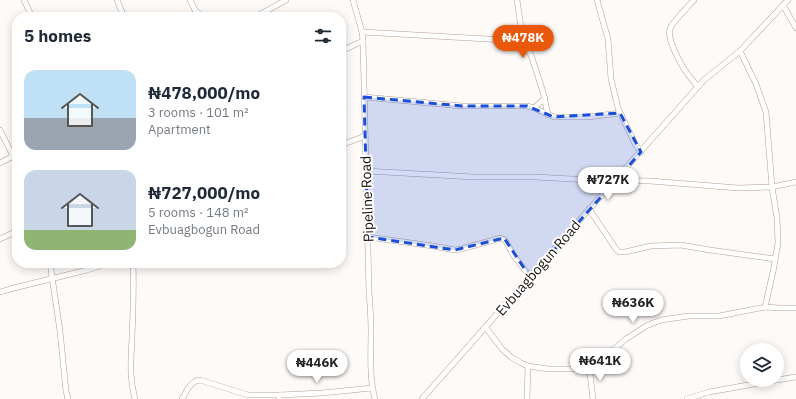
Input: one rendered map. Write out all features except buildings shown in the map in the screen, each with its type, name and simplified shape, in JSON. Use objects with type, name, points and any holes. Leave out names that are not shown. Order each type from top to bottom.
[{"type":"street","points":[[24,0],[30,12]]},
{"type":"street","points":[[117,0],[122,12]]},
{"type":"street","points":[[190,0],[197,12]]},
{"type":"street","points":[[264,12],[286,0]]},
{"type":"street","name":"Pipeline Road","points":[[353,0],[363,41],[371,328],[370,357],[372,388],[375,399]]},
{"type":"street","points":[[517,0],[523,41],[531,55],[545,98],[548,115]]},
{"type":"street","points":[[597,0],[608,39],[610,80],[620,113],[640,152]]},
{"type":"street","points":[[694,0],[674,22],[670,29],[670,33],[672,45],[683,67],[698,87]]},
{"type":"street","name":"Evbuagbogun Road","points":[[423,399],[704,80],[740,51],[788,0]]},
{"type":"street","points":[[783,5],[796,28]]},
{"type":"street","points":[[362,32],[523,41]]},
{"type":"street","points":[[346,49],[363,41]]},
{"type":"street","points":[[740,51],[756,84],[766,112],[772,187],[777,218],[778,242],[765,307]]},
{"type":"street","points":[[364,97],[462,106],[516,106],[534,108],[554,117],[588,117],[620,113]]},
{"type":"street","points":[[534,108],[545,98]]},
{"type":"street","points":[[0,130],[12,150]]},
{"type":"street","points":[[346,143],[365,136]]},
{"type":"street","points":[[0,163],[12,157]]},
{"type":"street","points":[[366,171],[474,177],[663,181],[738,188],[772,187],[796,182]]},
{"type":"street","points":[[589,210],[619,252],[657,246],[681,245],[775,259]]},
{"type":"street","points":[[0,239],[12,233]]},
{"type":"street","points":[[368,237],[455,250],[501,238],[505,240],[514,256],[530,277]]},
{"type":"street","points":[[51,268],[68,399]]},
{"type":"street","points":[[0,292],[93,268]]},
{"type":"street","points":[[133,268],[134,283],[130,365],[132,388],[135,399]]},
{"type":"street","points":[[486,328],[502,350],[511,357],[528,366],[548,369],[577,369],[589,366],[602,359],[626,338],[646,326],[661,320],[689,316],[719,316],[765,307],[796,308]]},
{"type":"street","points":[[527,399],[528,366]]},
{"type":"street","points":[[589,366],[593,399]]},
{"type":"street","points":[[784,379],[796,377]]},
{"type":"street","points":[[182,399],[192,383],[200,380],[248,394],[280,397],[372,388]]},
{"type":"street","points":[[687,399],[709,392],[740,387]]},
{"type":"highlighted area","points":[[364,97],[462,106],[527,106],[554,117],[620,113],[641,152],[530,277],[504,238],[455,250],[368,237]]}]
